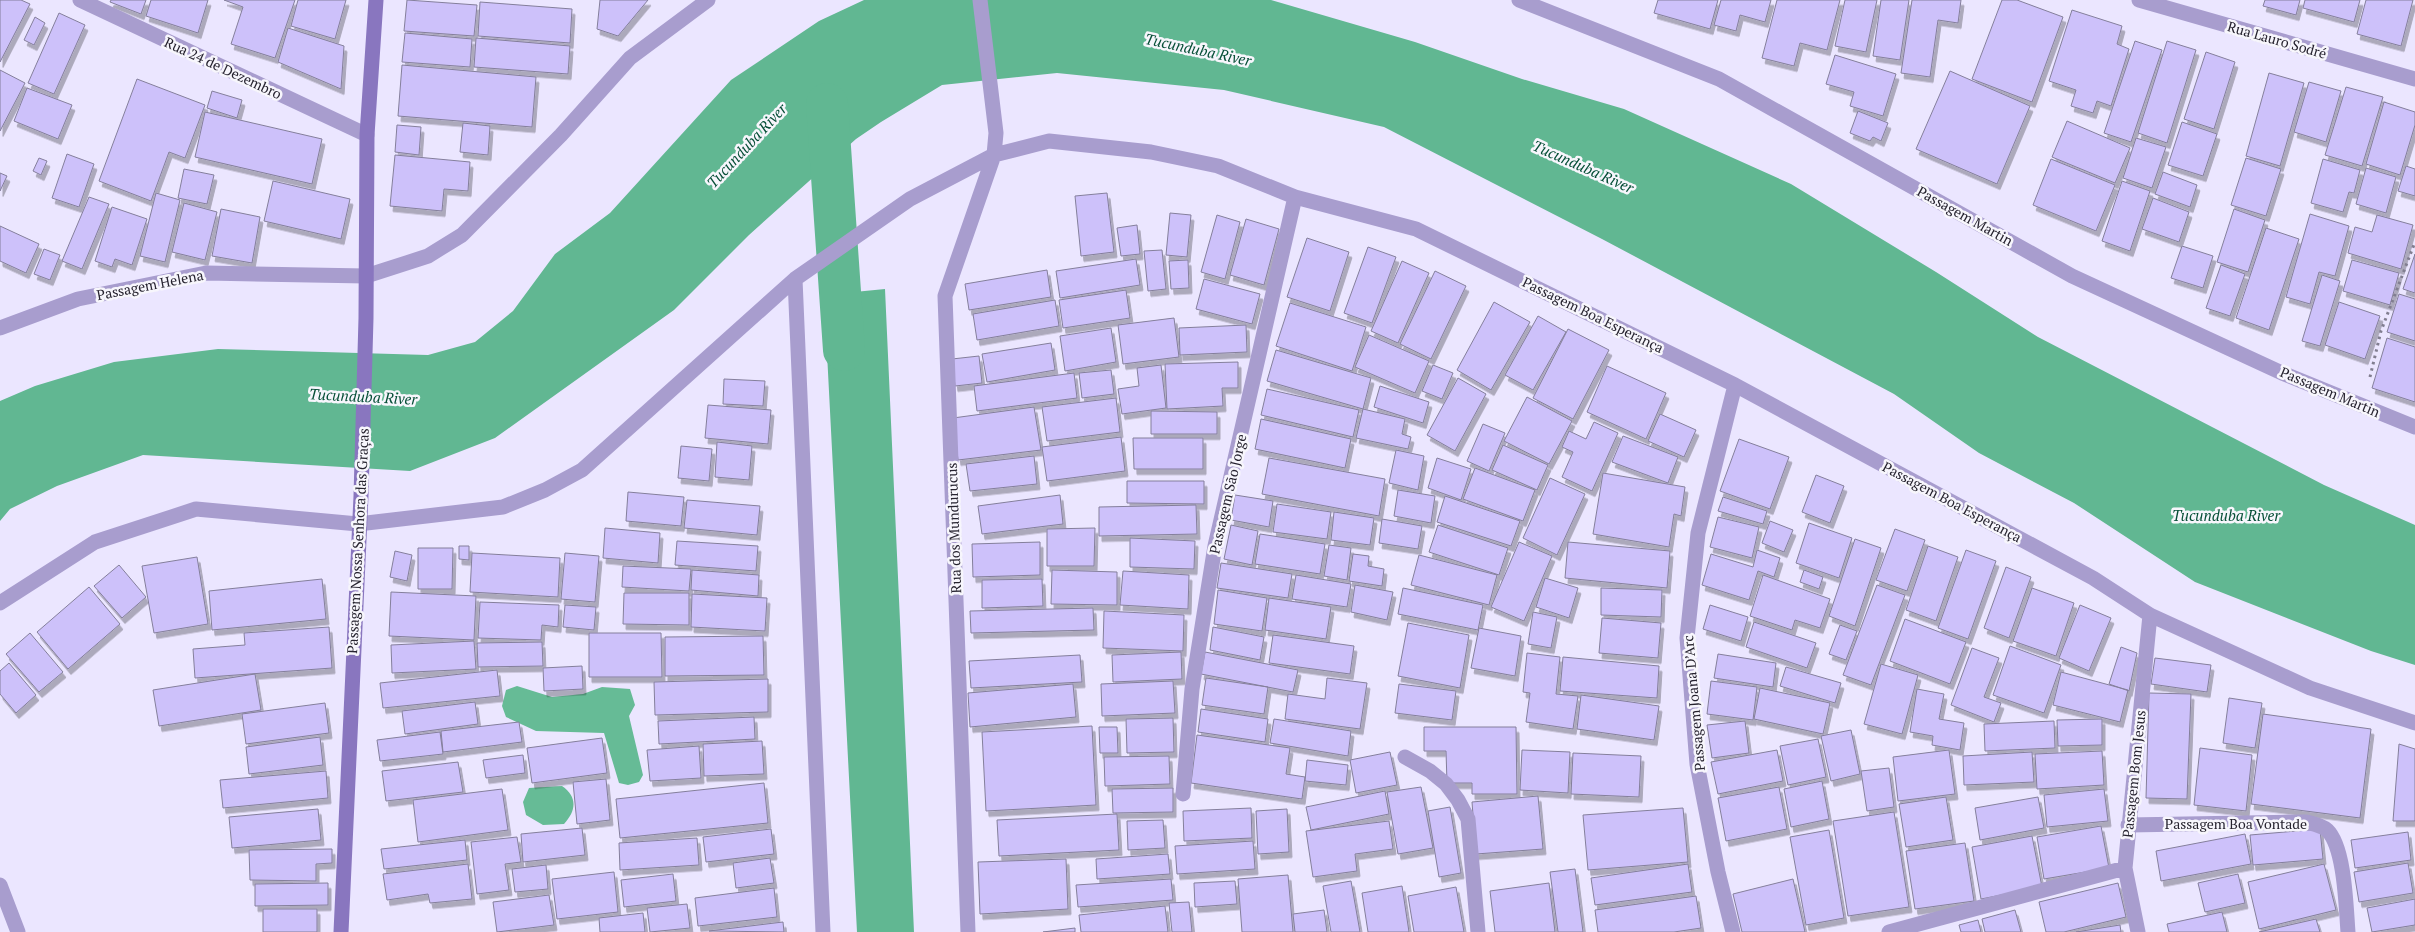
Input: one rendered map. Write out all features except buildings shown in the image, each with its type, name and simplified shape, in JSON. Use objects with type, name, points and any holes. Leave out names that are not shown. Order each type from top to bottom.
[{"type":"street","name":"Rua 24 de Dezembro","points":[[80,0],[367,135]]},
{"type":"street","name":"Passagem Nossa Senhora das Graças","points":[[341,932],[358,524],[361,496],[366,318],[367,135],[376,0]]},
{"type":"street","name":"Passagem Helena","points":[[0,328],[78,299],[206,273],[366,276],[428,256],[462,235],[561,135],[630,58],[708,0]]},
{"type":"street","name":"Rua dos Mundurucus","points":[[968,932],[945,296],[994,155],[996,133],[980,0]]},
{"type":"street","name":"Passagem Martin","points":[[1519,0],[1719,79],[2072,276],[2282,373],[2415,427]]},
{"type":"street","name":"Rua Lauro Sodré","points":[[2139,0],[2415,79]]},
{"type":"street","name":"Passagem Boa Esperança","points":[[0,603],[95,542],[196,509],[358,524],[503,507],[545,490],[582,470],[796,279],[910,199],[994,155],[1049,142],[1151,152],[1218,166],[1295,197],[1416,229],[1735,385],[2093,578],[2150,615],[2310,688],[2415,724]]},
{"type":"street","name":"Passagem São Jorge","points":[[1183,794],[1192,689],[1214,546],[1295,197]]},
{"type":"street","points":[[796,279],[823,932]]},
{"type":"street","name":"Passagem Joana D’Arc","points":[[1733,932],[1718,872],[1697,764],[1687,638],[1698,534],[1735,385]]},
{"type":"street","name":"Passagem Bom Jesus","points":[[2138,932],[2125,868],[2150,615]]},
{"type":"street","points":[[1405,757],[1430,771],[1446,784],[1458,800],[1468,819],[1478,932]]},
{"type":"street","name":"Passagem Boa Vontade","points":[[2128,825],[2306,822],[2319,824],[2329,832],[2338,851],[2342,868],[2348,932]]},
{"type":"street","points":[[1889,932],[2125,868]]},
{"type":"street","points":[[0,885],[18,932]]},
{"type":"path","points":[[2363,407],[2381,331],[2415,242]]},
{"type":"shaded area","points":[[517,686],[552,697],[583,694],[602,687],[630,689],[635,705],[629,716],[643,775],[639,782],[628,785],[619,783],[604,733],[536,731],[506,717],[502,706],[506,690]]},
{"type":"shaded area","points":[[562,786],[571,795],[574,804],[571,814],[564,824],[543,825],[526,815],[523,802],[529,788]]},
{"type":"water","name":"Tucunduba River","points":[[864,0],[1271,0],[1415,42],[1522,79],[1624,109],[1791,184],[1936,272],[2038,337],[2324,485],[2415,525],[2415,665],[2371,651],[2195,582],[2074,503],[1979,453],[1894,394],[1602,239],[1384,127],[1224,90],[1057,73],[942,85],[881,122],[856,139],[749,235],[674,310],[495,438],[410,471],[143,455],[57,486],[10,509],[0,521],[0,401],[35,386],[114,362],[218,349],[428,355],[475,342],[513,311],[555,254],[610,213],[731,80],[819,21]]},
{"type":"water","points":[[885,289],[914,932],[857,932],[824,295]]},
{"type":"waterway","points":[[827,104],[844,350]]}]
